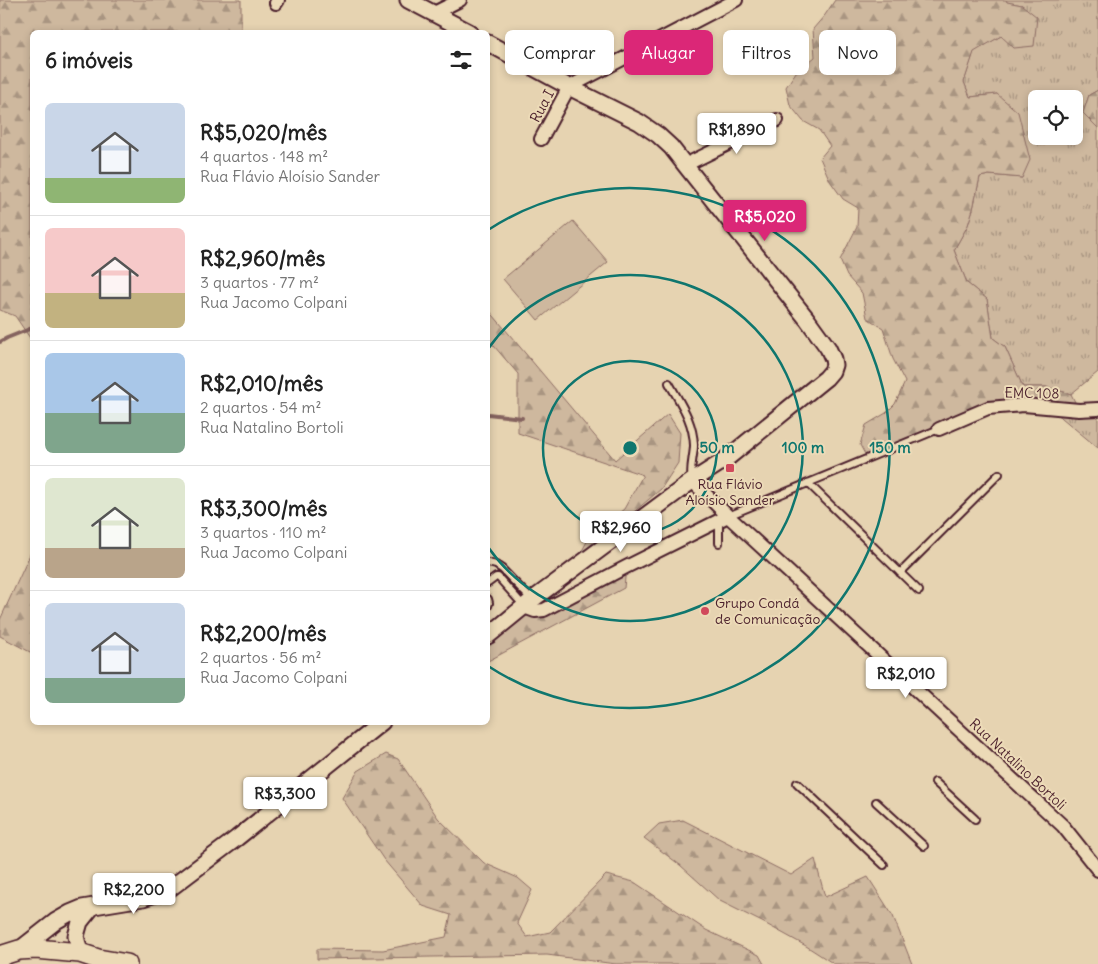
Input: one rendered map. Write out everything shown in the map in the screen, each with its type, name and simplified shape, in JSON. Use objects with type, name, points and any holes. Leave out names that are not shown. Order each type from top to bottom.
[{"type":"main road","points":[[0,956],[19,950],[36,949],[127,964]]},
{"type":"street","points":[[408,0],[465,30]]},
{"type":"street","points":[[434,13],[460,0]]},
{"type":"street","points":[[569,87],[721,3],[736,0]]},
{"type":"street","points":[[490,43],[569,87],[639,122],[671,147],[828,348],[834,365],[826,378],[725,460],[692,481],[528,603],[490,634]]},
{"type":"street","name":"Rua I","points":[[541,139],[569,87]]},
{"type":"street","points":[[685,165],[778,120]]},
{"type":"street","name":"EMC 108","points":[[939,429],[988,408],[1024,405],[1079,410],[1098,409]]},
{"type":"street","name":"Rua Natalino Bortoli","points":[[692,481],[724,518],[967,744],[1063,826],[1098,870]]},
{"type":"street","points":[[528,603],[535,611],[544,610],[724,518]]},
{"type":"street","points":[[19,950],[56,921],[82,908],[143,898],[168,890],[237,838],[378,725]]},
{"type":"street","points":[[92,907],[80,922],[76,936],[93,959]]},
{"type":"lane","points":[[669,383],[690,422],[694,446],[690,475],[692,481]]},
{"type":"lane","points":[[719,543],[724,518],[939,429]]},
{"type":"lane","points":[[900,573],[999,474]]},
{"type":"lane","points":[[808,483],[919,591]]},
{"type":"lane","points":[[490,564],[502,569],[528,603]]},
{"type":"lane","points":[[490,582],[498,577],[528,603]]},
{"type":"lane","points":[[934,782],[976,819]]},
{"type":"lane","points":[[797,783],[884,864]]},
{"type":"lane","points":[[876,802],[924,846]]},
{"type":"green space","points":[[0,0],[241,0],[241,30],[30,30],[30,338],[15,316],[0,310]]},
{"type":"green space","points":[[835,0],[1006,0],[1007,2],[1022,5],[1037,17],[1034,46],[1014,48],[1001,36],[974,52],[964,82],[970,97],[997,94],[1018,112],[1030,160],[1022,178],[989,175],[980,177],[968,225],[954,250],[967,283],[987,299],[993,338],[1005,347],[1023,387],[1046,387],[1071,394],[1079,410],[988,408],[867,458],[860,445],[866,425],[886,413],[895,404],[905,382],[893,359],[883,328],[867,318],[862,293],[847,276],[840,260],[857,227],[858,208],[843,199],[830,181],[820,158],[830,146],[819,130],[803,121],[790,105],[786,87],[794,75],[809,75],[809,62],[815,57],[813,29]]},
{"type":"green space","points":[[1006,0],[1098,0],[1098,90],[1089,95],[1083,113],[1098,128],[1098,372],[1071,394],[1046,387],[1023,387],[1005,347],[993,338],[987,299],[967,283],[954,250],[968,225],[980,177],[989,175],[1022,178],[997,94],[970,97],[964,82],[974,51],[1001,36],[1022,5],[1006,2]]},
{"type":"green space","points":[[1098,90],[1098,128],[1083,113],[1089,95]]},
{"type":"green space","points":[[573,221],[608,262],[538,320],[503,279]]},
{"type":"green space","points":[[490,311],[615,460],[668,414],[680,433],[678,463],[661,489],[577,560],[590,536],[624,509],[643,475],[518,433],[518,374],[490,341]]},
{"type":"green space","points":[[1050,408],[1098,409],[1098,448]]},
{"type":"green space","points":[[30,554],[30,652],[0,636],[0,620]]},
{"type":"green space","points":[[626,567],[624,588],[490,660],[490,634],[524,607],[535,611]]},
{"type":"green space","points":[[386,754],[398,759],[438,818],[484,863],[518,878],[532,890],[517,923],[527,937],[550,932],[606,875],[634,882],[706,930],[759,955],[764,964],[616,964],[547,955],[317,959],[317,949],[383,950],[446,937],[451,915],[423,906],[384,860],[342,798],[358,771]]},
{"type":"green space","points":[[683,820],[791,875],[815,859],[825,897],[868,877],[893,916],[912,964],[834,964],[806,946],[720,901],[680,865],[644,838],[659,824]]},
{"type":"waterway","points":[[0,342],[30,329]]},
{"type":"waterway","points":[[490,414],[522,418]]},
{"type":"place","name":"Rua Flávio Aloísio Sander","points":[[730,468]]},
{"type":"place","name":"Grupo Condá de Comunicação","points":[[705,611]]}]
